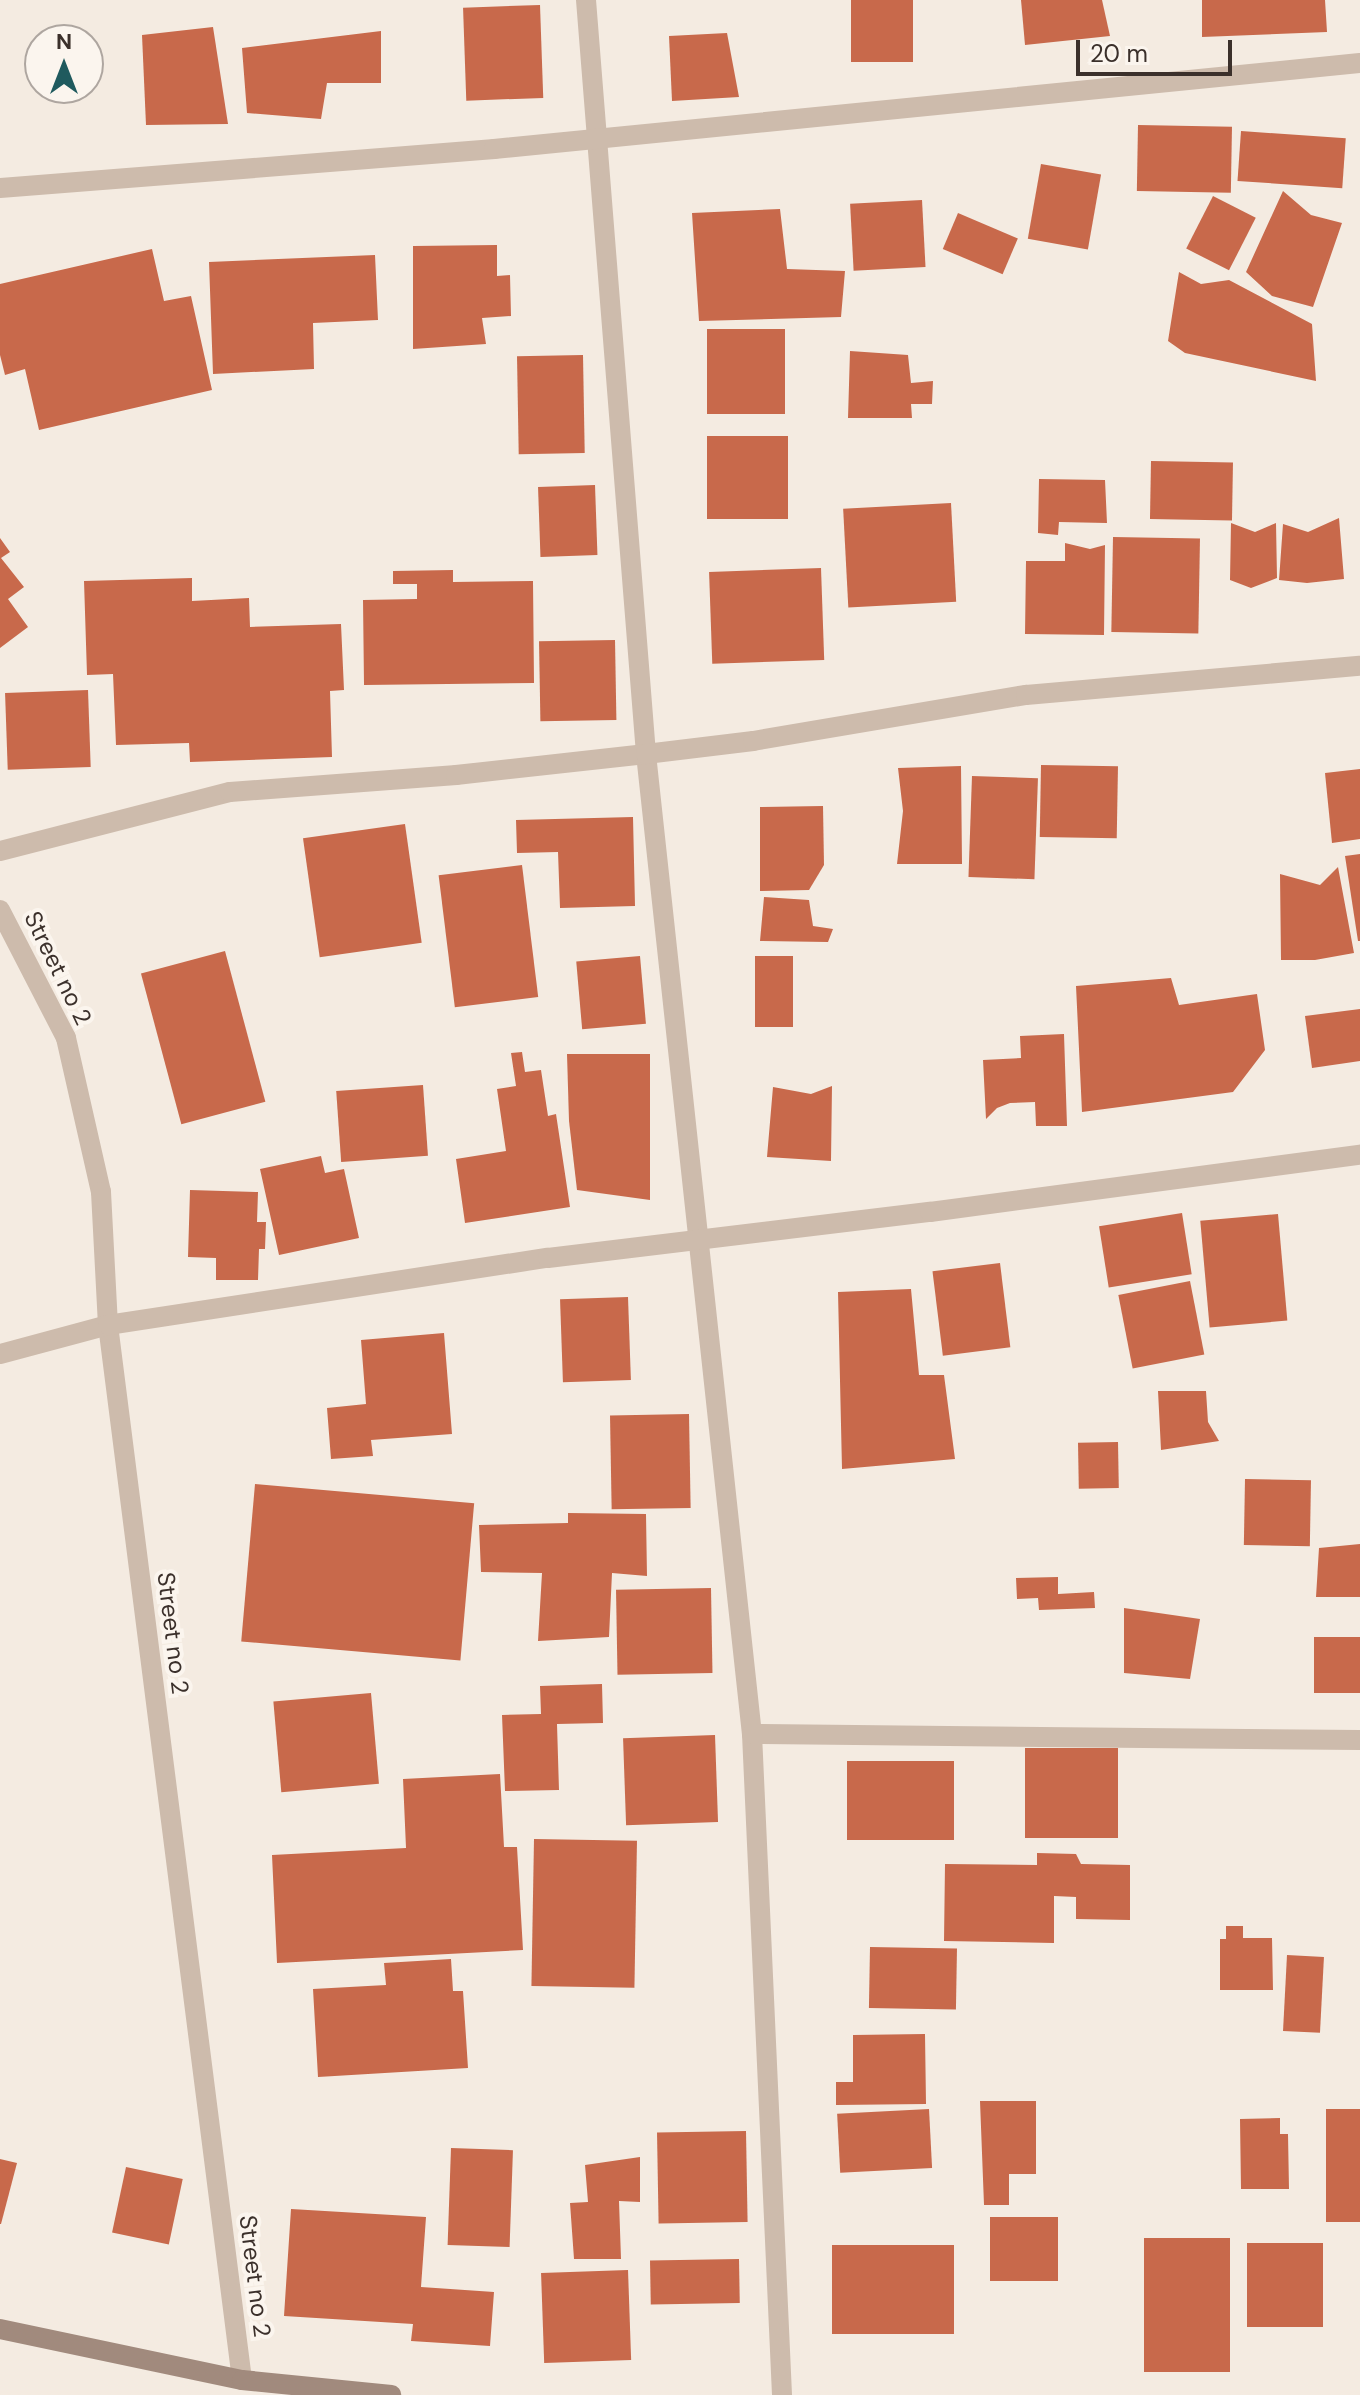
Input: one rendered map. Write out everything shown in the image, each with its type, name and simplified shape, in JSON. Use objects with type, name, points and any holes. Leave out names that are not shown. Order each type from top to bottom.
[{"type":"main road","points":[[0,2329],[242,2380],[391,2395]]},
{"type":"street","points":[[586,0],[646,754],[696,1241],[752,1734],[782,2395]]},
{"type":"street","points":[[0,188],[595,138],[1360,63]]},
{"type":"street","points":[[0,851],[230,792],[456,775],[646,754],[753,741],[1026,695],[1360,666]]},
{"type":"street","name":"Street no 2","points":[[0,910],[66,1038],[101,1192],[108,1325],[242,2380]]},
{"type":"street","points":[[0,1354],[108,1325],[548,1258],[1360,1155]]},
{"type":"street","points":[[752,1734],[1360,1740]]},
{"type":"building","points":[[851,0],[913,0],[913,62],[851,62]]},
{"type":"building","points":[[1021,0],[1102,0],[1110,36],[1025,45]]},
{"type":"building","points":[[1202,0],[1325,0],[1327,32],[1202,37]]},
{"type":"building","points":[[540,5],[543,98],[466,101],[463,8]]},
{"type":"building","points":[[213,27],[228,124],[146,125],[142,35]]},
{"type":"building","points":[[381,31],[381,83],[327,83],[321,119],[247,113],[242,48]]},
{"type":"building","points":[[727,33],[739,97],[672,101],[669,36]]},
{"type":"building","points":[[1138,125],[1232,127],[1231,193],[1137,191]]},
{"type":"building","points":[[1241,131],[1346,138],[1342,188],[1238,181]]},
{"type":"building","points":[[1041,164],[1101,175],[1088,249],[1028,239]]},
{"type":"building","points":[[1283,191],[1311,215],[1342,223],[1313,307],[1272,296],[1246,272]]},
{"type":"building","points":[[1213,196],[1256,218],[1229,270],[1186,249]]},
{"type":"building","points":[[922,200],[926,267],[854,271],[850,204]]},
{"type":"building","points":[[780,209],[787,269],[845,271],[841,317],[699,321],[692,213]]},
{"type":"building","points":[[958,213],[1018,238],[1003,274],[943,249]]},
{"type":"building","points":[[497,245],[497,276],[510,275],[511,316],[482,318],[486,344],[413,349],[413,246]]},
{"type":"building","points":[[152,249],[164,301],[191,296],[212,390],[39,430],[25,369],[5,375],[0,355],[0,284]]},
{"type":"building","points":[[375,255],[378,320],[313,323],[314,369],[213,374],[209,262]]},
{"type":"building","points":[[1179,272],[1201,284],[1229,280],[1312,324],[1316,381],[1185,353],[1168,341]]},
{"type":"building","points":[[707,329],[785,329],[785,414],[707,414]]},
{"type":"building","points":[[850,351],[908,355],[911,383],[933,381],[932,404],[911,404],[912,418],[848,418]]},
{"type":"building","points":[[583,355],[585,453],[519,454],[517,356]]},
{"type":"building","points":[[707,436],[788,436],[788,519],[707,519]]},
{"type":"building","points":[[1151,461],[1233,462],[1232,520],[1150,519]]},
{"type":"building","points":[[1039,479],[1105,480],[1107,523],[1059,522],[1058,535],[1038,533]]},
{"type":"building","points":[[595,485],[597,555],[540,557],[538,487]]},
{"type":"building","points":[[951,503],[956,602],[848,608],[843,509]]},
{"type":"building","points":[[1339,518],[1344,579],[1307,583],[1279,580],[1283,524],[1308,532]]},
{"type":"building","points":[[1231,523],[1255,532],[1276,523],[1277,578],[1251,588],[1230,580]]},
{"type":"building","points":[[1113,537],[1200,539],[1198,634],[1111,632]]},
{"type":"building","points":[[0,538],[10,552],[1,558],[24,587],[8,599],[28,627],[0,648]]},
{"type":"building","points":[[1065,543],[1090,549],[1105,545],[1104,635],[1025,634],[1026,561],[1065,561]]},
{"type":"building","points":[[821,568],[824,660],[712,664],[709,572]]},
{"type":"building","points":[[453,570],[453,582],[533,581],[534,683],[364,685],[363,600],[417,599],[417,584],[393,584],[393,571]]},
{"type":"building","points":[[192,578],[192,601],[249,598],[250,627],[341,624],[344,690],[330,691],[332,757],[190,762],[189,743],[116,745],[113,674],[87,675],[84,581]]},
{"type":"building","points":[[615,640],[616,720],[540,721],[539,641]]},
{"type":"building","points":[[88,690],[91,767],[8,770],[5,693]]},
{"type":"building","points":[[1041,765],[1118,766],[1117,838],[1040,837]]},
{"type":"building","points":[[961,766],[962,864],[897,864],[903,811],[898,768]]},
{"type":"building","points":[[1360,769],[1360,839],[1332,843],[1325,773]]},
{"type":"building","points":[[972,776],[1038,778],[1034,879],[968,877]]},
{"type":"building","points":[[823,806],[824,865],[809,890],[760,891],[760,807]]},
{"type":"building","points":[[633,817],[635,906],[560,908],[558,852],[517,853],[516,820]]},
{"type":"building","points":[[405,824],[422,943],[320,957],[303,838]]},
{"type":"building","points":[[1360,854],[1360,941],[1358,941],[1345,856]]},
{"type":"building","points":[[522,865],[538,997],[455,1007],[439,875]]},
{"type":"building","points":[[1338,867],[1354,953],[1315,960],[1281,960],[1280,874],[1320,885]]},
{"type":"building","points":[[764,897],[809,900],[813,926],[833,929],[828,942],[760,941]]},
{"type":"building","points":[[225,951],[265,1102],[181,1124],[141,974]]},
{"type":"building","points":[[640,956],[646,1024],[582,1029],[576,962]]},
{"type":"building","points":[[755,956],[793,956],[793,1027],[755,1027]]},
{"type":"building","points":[[1171,978],[1179,1005],[1257,994],[1265,1050],[1233,1092],[1082,1112],[1076,986]]},
{"type":"building","points":[[1360,1009],[1360,1061],[1312,1068],[1305,1016]]},
{"type":"building","points":[[1064,1034],[1067,1126],[1036,1126],[1035,1102],[1010,1103],[997,1108],[986,1119],[983,1060],[1021,1058],[1020,1036]]},
{"type":"building","points":[[522,1052],[525,1072],[541,1070],[548,1116],[556,1114],[570,1207],[465,1223],[456,1159],[506,1151],[497,1089],[516,1086],[511,1053]]},
{"type":"building","points":[[567,1054],[650,1054],[650,1200],[577,1190],[569,1121]]},
{"type":"building","points":[[423,1085],[428,1156],[341,1162],[336,1091]]},
{"type":"building","points":[[832,1086],[831,1161],[767,1157],[773,1087],[811,1094]]},
{"type":"building","points":[[321,1156],[325,1173],[344,1169],[359,1238],[279,1255],[260,1169]]},
{"type":"building","points":[[190,1190],[258,1192],[257,1222],[266,1222],[265,1249],[259,1249],[258,1280],[216,1280],[216,1258],[188,1257]]},
{"type":"building","points":[[1182,1213],[1192,1274],[1109,1287],[1099,1226]]},
{"type":"building","points":[[1278,1214],[1287,1321],[1210,1327],[1200,1221]]},
{"type":"building","points":[[1000,1263],[1010,1347],[943,1356],[933,1271]]},
{"type":"building","points":[[1190,1281],[1204,1355],[1133,1369],[1118,1295]]},
{"type":"building","points":[[911,1289],[919,1375],[944,1375],[955,1459],[842,1469],[838,1292]]},
{"type":"building","points":[[628,1297],[631,1380],[563,1382],[560,1299]]},
{"type":"building","points":[[444,1333],[452,1434],[371,1440],[373,1456],[331,1459],[327,1408],[366,1404],[361,1340]]},
{"type":"building","points":[[1158,1391],[1206,1391],[1208,1422],[1219,1441],[1161,1450]]},
{"type":"building","points":[[689,1414],[691,1508],[612,1509],[610,1415]]},
{"type":"building","points":[[1118,1442],[1119,1488],[1079,1489],[1078,1443]]},
{"type":"building","points":[[1245,1479],[1311,1480],[1310,1546],[1244,1545]]},
{"type":"building","points":[[255,1484],[474,1503],[460,1661],[241,1641]]},
{"type":"building","points":[[568,1513],[646,1514],[647,1576],[612,1573],[609,1637],[538,1641],[542,1573],[481,1572],[479,1525],[568,1523]]},
{"type":"building","points":[[1360,1544],[1360,1597],[1316,1597],[1319,1548]]},
{"type":"building","points":[[1058,1577],[1058,1594],[1094,1592],[1095,1608],[1039,1610],[1038,1598],[1017,1599],[1016,1578]]},
{"type":"building","points":[[711,1588],[712,1673],[617,1675],[616,1590]]},
{"type":"building","points":[[1124,1608],[1200,1619],[1190,1679],[1124,1673]]},
{"type":"building","points":[[1314,1637],[1360,1637],[1360,1693],[1314,1693]]},
{"type":"building","points":[[602,1684],[603,1723],[557,1724],[559,1790],[505,1791],[502,1715],[541,1714],[540,1686]]},
{"type":"building","points":[[371,1693],[379,1784],[281,1792],[273,1702]]},
{"type":"building","points":[[715,1735],[718,1822],[626,1825],[623,1738]]},
{"type":"building","points":[[1025,1748],[1118,1748],[1118,1838],[1025,1838]]},
{"type":"building","points":[[847,1761],[954,1761],[954,1840],[847,1840]]},
{"type":"building","points":[[500,1774],[504,1847],[517,1847],[523,1950],[277,1963],[272,1855],[406,1848],[403,1779]]},
{"type":"building","points":[[534,1839],[637,1841],[634,1988],[531,1986]]},
{"type":"building","points":[[1037,1853],[1076,1854],[1081,1864],[1130,1865],[1130,1920],[1076,1919],[1076,1897],[1054,1896],[1054,1943],[944,1941],[945,1864],[1037,1865]]},
{"type":"building","points":[[1226,1926],[1243,1926],[1243,1938],[1272,1938],[1273,1990],[1220,1990],[1220,1939],[1226,1939]]},
{"type":"building","points":[[870,1947],[957,1949],[956,2010],[869,2008]]},
{"type":"building","points":[[1287,1955],[1324,1957],[1320,2033],[1283,2031]]},
{"type":"building","points":[[451,1959],[453,1991],[463,1991],[468,2068],[318,2077],[313,1989],[386,1985],[384,1963]]},
{"type":"building","points":[[925,2034],[926,2104],[836,2105],[836,2082],[853,2082],[853,2035]]},
{"type":"building","points":[[980,2101],[1036,2101],[1036,2174],[1009,2174],[1009,2205],[984,2205]]},
{"type":"building","points":[[929,2109],[932,2168],[840,2173],[837,2114]]},
{"type":"building","points":[[1326,2109],[1360,2109],[1360,2222],[1326,2222]]},
{"type":"building","points":[[1280,2118],[1280,2134],[1288,2134],[1289,2189],[1241,2189],[1240,2119]]},
{"type":"building","points":[[746,2131],[748,2222],[659,2224],[657,2133]]},
{"type":"building","points":[[451,2148],[513,2150],[510,2247],[448,2245]]},
{"type":"building","points":[[640,2157],[640,2202],[619,2201],[621,2259],[574,2259],[570,2203],[588,2202],[585,2165]]},
{"type":"building","points":[[0,2159],[17,2163],[1,2224],[0,2224]]},
{"type":"building","points":[[126,2167],[183,2179],[169,2245],[112,2233]]},
{"type":"building","points":[[291,2209],[426,2217],[421,2287],[494,2292],[490,2346],[411,2341],[413,2324],[284,2316]]},
{"type":"building","points":[[990,2217],[1058,2217],[1058,2281],[990,2281]]},
{"type":"building","points":[[1144,2238],[1230,2238],[1230,2372],[1144,2372]]},
{"type":"building","points":[[1247,2243],[1323,2243],[1323,2327],[1247,2327]]},
{"type":"building","points":[[832,2245],[954,2245],[954,2334],[832,2334]]},
{"type":"building","points":[[739,2259],[740,2303],[651,2305],[650,2261]]},
{"type":"building","points":[[628,2270],[631,2360],[544,2363],[541,2273]]}]
